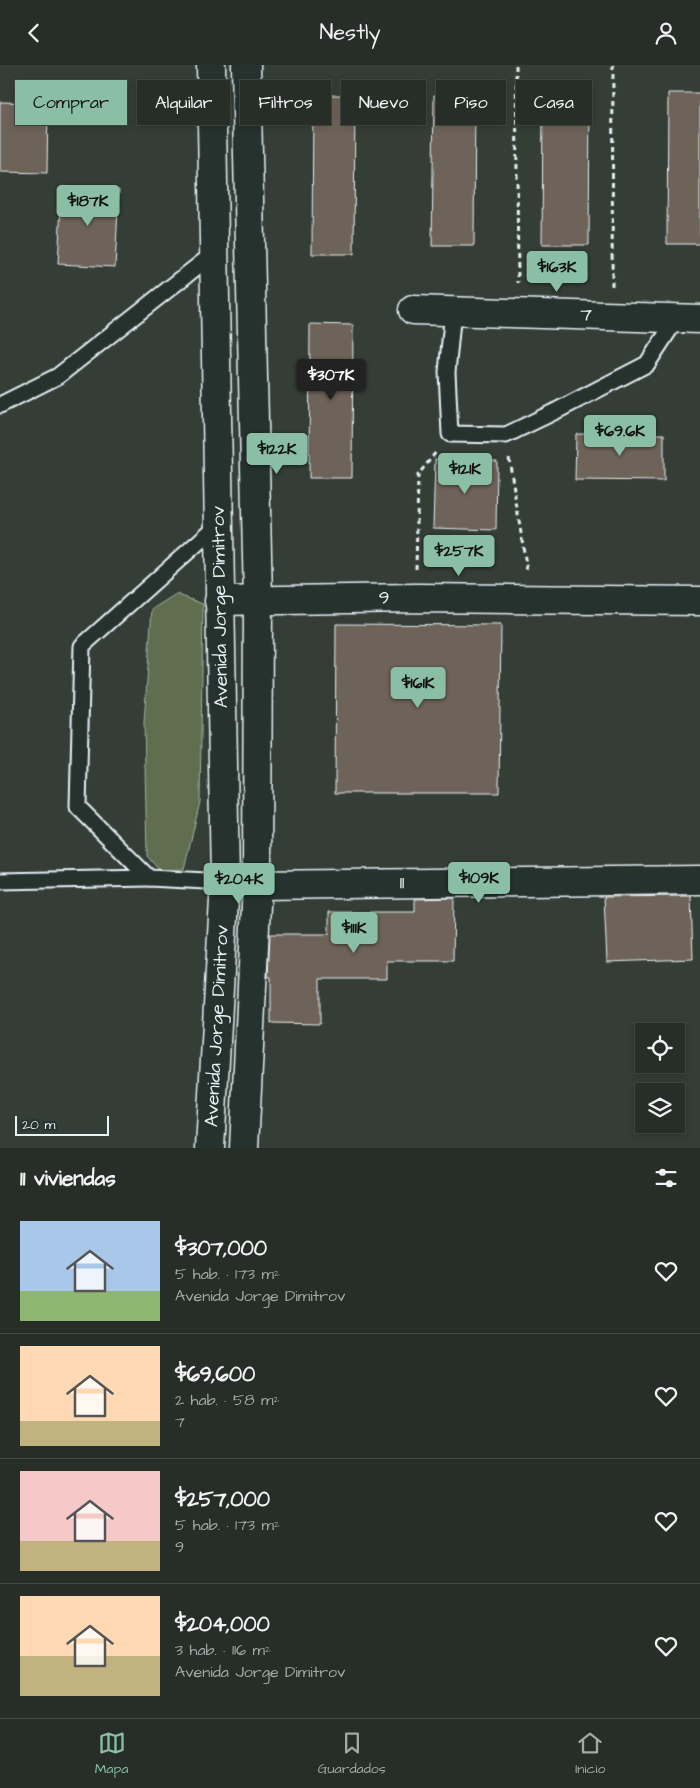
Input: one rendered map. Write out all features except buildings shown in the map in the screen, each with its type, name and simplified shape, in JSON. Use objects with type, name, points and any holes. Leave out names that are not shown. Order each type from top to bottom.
[{"type":"main road","name":"Avenida Jorge Dimitrov","points":[[211,65],[225,882],[211,1146]]},
{"type":"main road","name":"Avenida Jorge Dimitrov","points":[[243,1148],[257,885],[258,600],[246,65]]},
{"type":"main road","name":"7","points":[[412,310],[689,319]]},
{"type":"main road","name":"9","points":[[219,601],[416,598],[700,601]]},
{"type":"main road","name":"11","points":[[225,882],[257,885],[700,880]]},
{"type":"main road","points":[[211,1146],[243,1148]]},
{"type":"lane","points":[[0,405],[58,376],[213,253]]},
{"type":"lane","points":[[453,311],[447,372],[450,434],[506,435],[647,364],[689,319]]},
{"type":"lane","points":[[149,878],[78,807],[82,646],[220,523]]},
{"type":"lane","points":[[0,881],[149,878],[225,882]]},
{"type":"path","points":[[516,65],[518,313]]},
{"type":"path","points":[[612,316],[613,65]]},
{"type":"path","points":[[416,598],[418,475],[450,434]]},
{"type":"path","points":[[506,435],[531,598]]},
{"type":"green space","points":[[176,594],[203,604],[200,802],[184,869],[159,870],[147,856],[144,722],[152,609]]}]
